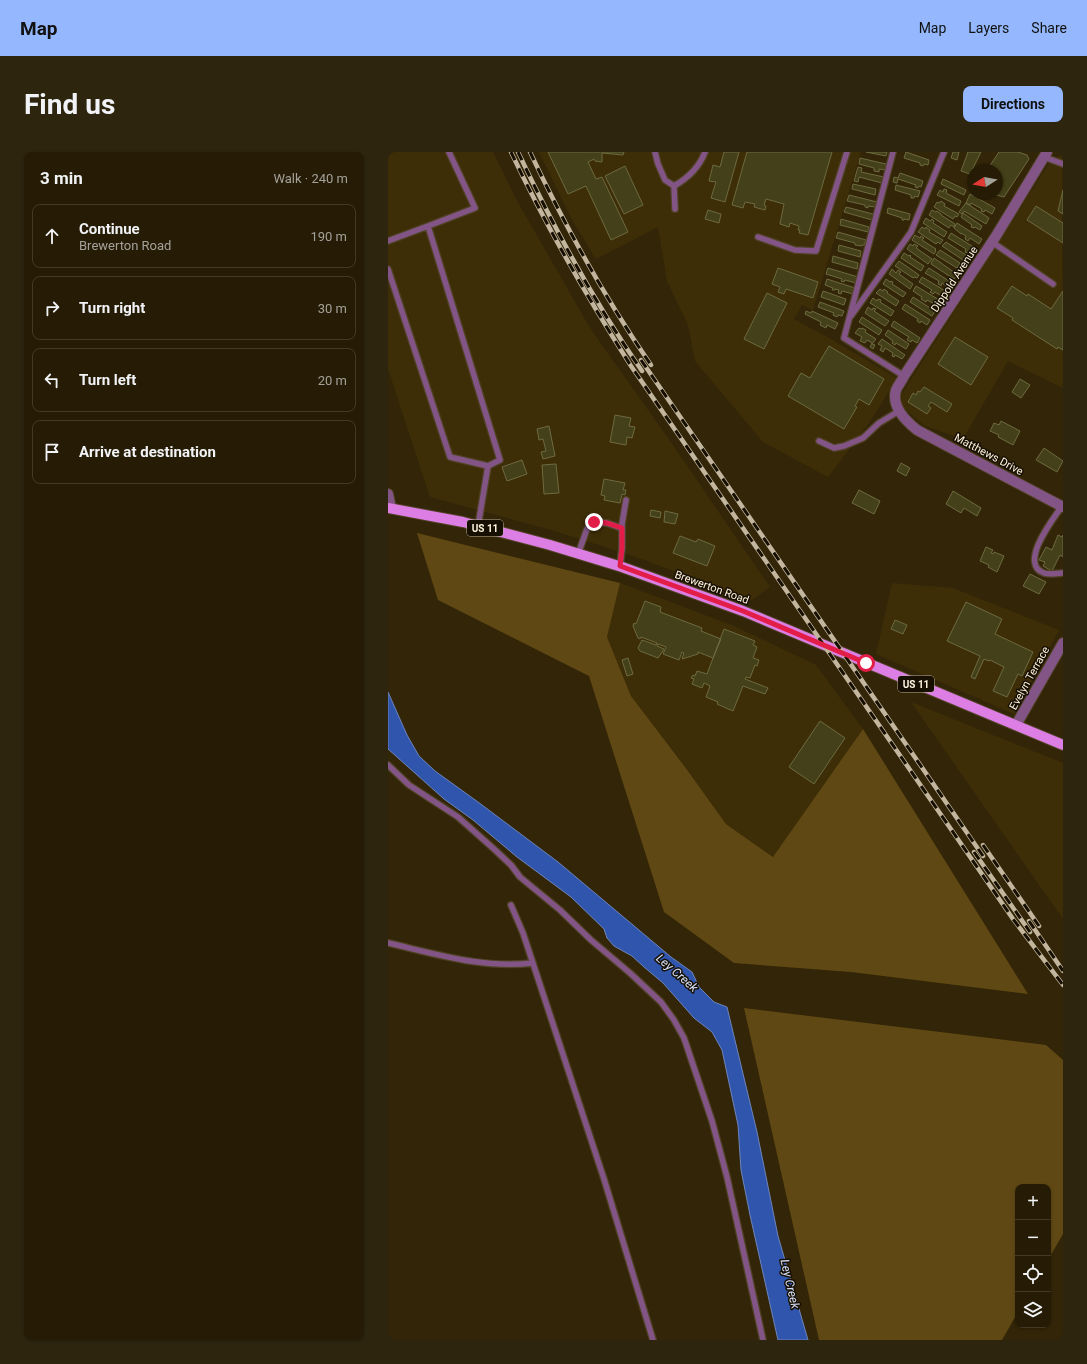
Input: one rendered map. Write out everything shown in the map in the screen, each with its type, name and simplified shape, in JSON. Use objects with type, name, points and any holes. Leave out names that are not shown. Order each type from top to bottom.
[{"type":"main road","name":"Brewerton Road","points":[[389,508],[478,526],[620,566],[743,611],[1016,725]]},
{"type":"main road","name":"US 11","points":[[1016,725],[1063,745]]},
{"type":"street","name":"Dippold Avenue","points":[[905,420],[899,411],[895,400],[896,390],[992,242],[1046,155]]},
{"type":"street","name":"Matthews Drive","points":[[905,420],[917,430],[1063,506]]},
{"type":"street","points":[[388,494],[389,508]]},
{"type":"street","name":"Evelyn Terrace","points":[[1016,725],[1063,642]]},
{"type":"lane","points":[[388,240],[475,208],[449,152]]},
{"type":"lane","points":[[655,152],[658,164],[666,180],[674,186]]},
{"type":"lane","points":[[674,186],[686,179],[701,163],[705,152]]},
{"type":"lane","points":[[758,237],[795,250],[816,251],[847,152]]},
{"type":"lane","points":[[893,152],[844,338],[904,376]]},
{"type":"lane","points":[[849,320],[911,232],[944,152]]},
{"type":"lane","points":[[1046,155],[1063,164]]},
{"type":"lane","points":[[674,186],[675,209]]},
{"type":"lane","points":[[388,269],[450,457],[488,466],[500,460],[428,226]]},
{"type":"lane","points":[[992,242],[1053,284]]},
{"type":"lane","points":[[818,441],[834,448],[844,446],[863,438],[879,423],[899,411]]},
{"type":"lane","points":[[478,526],[488,466]]},
{"type":"lane","points":[[620,566],[622,528],[626,500]]},
{"type":"lane","points":[[1063,506],[1048,525],[1036,550],[1034,560],[1038,570],[1046,574],[1063,573]]},
{"type":"lane","points":[[578,554],[587,529],[594,522],[607,523],[622,528]]},
{"type":"lane","points":[[388,765],[409,785],[458,817],[511,865],[520,877],[560,910],[591,940],[661,1002],[674,1020],[684,1038],[691,1057],[716,1135],[763,1340]]},
{"type":"lane","points":[[511,905],[523,933],[604,1179],[653,1340]]},
{"type":"lane","points":[[388,943],[478,963],[522,965],[533,963]]},
{"type":"shaded area","points":[[388,152],[493,152],[516,199],[590,328],[675,448],[770,587],[752,600],[636,557],[555,531],[430,497],[388,369]]},
{"type":"shaded area","points":[[539,152],[861,152],[813,310],[802,305],[794,319],[897,378],[870,422],[828,477],[763,442],[695,361],[688,325],[667,281],[658,227],[596,259],[571,218]]},
{"type":"shaded area","points":[[1062,154],[1063,388],[1008,361],[963,439],[925,426],[902,407],[901,395],[1048,165]]},
{"type":"shaded area","points":[[417,533],[620,583],[607,637],[631,696],[726,824],[773,857],[863,729],[1028,994],[851,972],[734,963],[664,912],[589,676],[438,600]]},
{"type":"shaded area","points":[[620,583],[734,626],[816,665],[863,729],[774,857],[726,824],[631,696],[607,637]]},
{"type":"shaded area","points":[[892,583],[953,588],[1059,630],[1014,714],[876,654]]},
{"type":"shaded area","points":[[911,702],[1063,763],[1063,919]]},
{"type":"shaded area","points":[[744,1008],[1046,1045],[1063,1060],[1063,1234],[1051,1255],[1051,1184],[1015,1184],[1015,1317],[1002,1340],[819,1340]]},
{"type":"water","name":"Ley Creek","points":[[388,692],[407,735],[419,756],[435,771],[558,862],[671,957],[692,972],[699,987],[714,1002],[727,1007],[757,1132],[778,1236],[808,1340],[778,1340],[741,1170],[738,1125],[722,1050],[712,1032],[694,1018],[663,983],[632,956],[614,946],[607,938],[604,929],[571,897],[517,857],[473,820],[444,799],[388,749]]},
{"type":"building","points":[[548,152],[624,152],[623,155],[602,153],[602,162],[595,161],[594,159],[588,162],[596,179],[602,177],[628,232],[611,240],[586,186],[568,194]]},
{"type":"building","points":[[724,152],[739,152],[725,202],[711,198],[716,182],[709,181],[713,165],[720,167]]},
{"type":"building","points":[[747,152],[832,152],[808,235],[799,233],[799,226],[790,223],[789,227],[780,224],[784,204],[766,199],[764,205],[766,206],[765,210],[754,207],[755,204],[745,202],[743,208],[732,205]]},
{"type":"building","points":[[866,152],[887,152],[886,156]]},
{"type":"building","points":[[906,152],[929,160],[928,165],[924,164],[923,166],[920,165],[920,163],[904,158]]},
{"type":"building","points":[[953,152],[959,152],[957,160],[951,158]]},
{"type":"building","points":[[968,152],[981,152],[975,164],[967,164],[967,173],[961,171]]},
{"type":"building","points":[[999,152],[1018,152],[1027,155],[1029,159],[1004,197],[1003,164],[991,164]]},
{"type":"building","points":[[860,158],[886,164],[885,170],[879,169],[879,172],[874,171],[874,168],[859,164]]},
{"type":"building","points":[[625,166],[643,205],[624,214],[605,176]]},
{"type":"building","points":[[858,167],[862,168],[861,172],[884,177],[882,183],[859,177],[858,182],[854,181]]},
{"type":"building","points":[[900,173],[923,181],[921,187],[915,187],[916,185],[898,179],[897,183],[893,182],[894,177],[898,178]]},
{"type":"building","points":[[943,179],[966,190],[964,195],[941,184]]},
{"type":"building","points":[[853,184],[876,189],[875,195],[852,189]]},
{"type":"building","points":[[896,185],[920,191],[918,197],[915,196],[914,198],[911,198],[911,195],[895,190]]},
{"type":"building","points":[[944,189],[947,190],[946,193],[961,201],[959,206],[937,195],[940,190],[943,192]]},
{"type":"building","points":[[1063,190],[1063,214],[1058,211]]},
{"type":"building","points":[[849,195],[877,202],[875,207],[868,206],[868,208],[865,207],[865,205],[847,201]]},
{"type":"building","points":[[967,200],[981,200],[995,208],[992,214],[985,210],[984,212],[981,211],[982,209],[971,203],[970,205],[966,203]]},
{"type":"building","points":[[941,201],[945,204],[944,206],[959,214],[957,217],[955,216],[953,219],[934,207],[937,202],[939,203]]},
{"type":"building","points":[[966,203],[989,218],[986,224],[964,211],[962,214],[959,212]]},
{"type":"building","points":[[1036,206],[1063,223],[1063,243],[1027,220]]},
{"type":"building","points":[[846,207],[873,214],[872,220],[844,212]]},
{"type":"building","points":[[888,208],[910,214],[909,220],[902,220],[902,218],[887,213]]},
{"type":"building","points":[[708,210],[721,214],[719,223],[705,219]]},
{"type":"building","points":[[932,210],[937,211],[955,224],[954,227],[951,225],[949,228],[929,215]]},
{"type":"building","points":[[963,213],[982,226],[980,230],[975,227],[971,227],[972,225],[961,217]]},
{"type":"building","points":[[926,218],[930,221],[932,219],[934,221],[933,223],[947,232],[944,237],[923,223]]},
{"type":"building","points":[[841,219],[869,227],[868,232],[840,225]]},
{"type":"building","points":[[957,223],[982,239],[979,244],[970,238],[968,241],[965,239],[966,236],[954,228]]},
{"type":"building","points":[[922,227],[925,229],[926,227],[930,230],[929,232],[943,240],[940,244],[938,242],[936,244],[918,232]]},
{"type":"building","points":[[838,232],[866,240],[862,246],[855,245],[855,243],[836,238]]},
{"type":"building","points":[[951,233],[975,248],[972,253],[965,252],[966,249],[948,238]]},
{"type":"building","points":[[915,235],[920,238],[921,236],[924,238],[922,240],[936,249],[934,254],[912,240]]},
{"type":"building","points":[[946,242],[969,257],[966,262],[942,246]]},
{"type":"building","points":[[910,244],[913,246],[914,244],[918,246],[916,248],[932,259],[928,264],[907,249]]},
{"type":"building","points":[[839,245],[861,251],[860,257],[838,251]]},
{"type":"building","points":[[940,250],[960,263],[957,268],[936,255]]},
{"type":"building","points":[[904,253],[909,256],[910,255],[910,257],[924,266],[921,271],[901,258]]},
{"type":"building","points":[[833,256],[858,263],[857,269],[832,262]]},
{"type":"building","points":[[934,258],[958,275],[954,279],[931,264]]},
{"type":"building","points":[[899,261],[919,275],[917,278],[913,278],[895,266]]},
{"type":"building","points":[[778,268],[818,282],[813,298],[786,289],[784,294],[778,292],[780,287],[772,284]]},
{"type":"building","points":[[828,268],[858,277],[856,283],[845,280],[844,282],[841,281],[842,279],[826,274]]},
{"type":"building","points":[[929,268],[952,283],[949,288],[942,283],[941,286],[938,284],[939,281],[925,273]]},
{"type":"building","points":[[892,269],[896,273],[898,270],[901,272],[899,274],[913,284],[910,289],[889,274]]},
{"type":"building","points":[[922,277],[947,292],[943,297],[935,292],[933,294],[930,292],[932,290],[919,282]]},
{"type":"building","points":[[827,279],[855,288],[853,294],[842,291],[841,294],[838,293],[839,290],[832,290],[833,288],[825,285]]},
{"type":"building","points":[[886,279],[893,282],[892,284],[906,293],[903,297],[883,284]]},
{"type":"building","points":[[916,286],[941,301],[938,306],[927,300],[926,302],[921,299],[922,297],[913,291]]},
{"type":"building","points":[[1012,286],[1027,296],[1028,294],[1051,309],[1063,291],[1063,350],[1058,347],[1057,349],[1012,320],[1013,318],[997,308]]},
{"type":"building","points":[[880,289],[883,291],[884,289],[888,292],[887,293],[899,301],[896,306],[876,293]]},
{"type":"building","points":[[823,291],[846,299],[844,305],[821,297]]},
{"type":"building","points":[[767,293],[787,303],[764,349],[744,339]]},
{"type":"building","points":[[913,297],[935,311],[932,316],[910,302]]},
{"type":"building","points":[[873,298],[877,301],[878,299],[881,300],[880,302],[894,311],[891,316],[870,303]]},
{"type":"building","points":[[820,302],[844,311],[842,316],[838,315],[837,317],[833,315],[834,313],[818,307]]},
{"type":"building","points":[[905,304],[930,320],[927,325],[921,321],[920,323],[917,321],[918,319],[902,309]]},
{"type":"building","points":[[868,307],[872,310],[873,308],[876,309],[874,311],[889,321],[885,326],[865,313]]},
{"type":"building","points":[[806,311],[811,313],[812,311],[838,323],[835,329],[827,325],[826,328],[820,325],[821,322],[805,314]]},
{"type":"building","points":[[862,317],[882,330],[879,335],[859,322]]},
{"type":"building","points":[[894,321],[920,338],[917,343],[912,340],[911,342],[907,340],[909,337],[891,326]]},
{"type":"building","points":[[859,328],[866,330],[865,332],[876,339],[872,344],[875,345],[873,349],[870,347],[872,343],[867,340],[865,343],[860,341],[862,337],[855,333]]},
{"type":"building","points":[[888,330],[909,344],[906,349],[896,343],[895,345],[892,343],[893,341],[885,335]]},
{"type":"building","points":[[955,337],[988,357],[971,385],[938,364]]},
{"type":"building","points":[[882,339],[905,355],[902,359],[895,355],[894,357],[892,356],[893,353],[885,348],[883,352],[880,350],[882,346],[878,344]]},
{"type":"building","points":[[829,346],[884,379],[869,405],[859,399],[855,406],[857,407],[844,429],[788,396],[801,373],[810,378]]},
{"type":"building","points":[[1020,379],[1030,385],[1021,398],[1012,392]]},
{"type":"building","points":[[924,387],[952,404],[947,412],[931,402],[928,406],[931,408],[927,414],[908,402],[913,393],[916,395],[918,391],[920,392]]},
{"type":"building","points":[[615,415],[631,418],[629,426],[635,427],[632,438],[627,437],[626,445],[610,442]]},
{"type":"building","points":[[1001,421],[1020,431],[1013,445],[998,437],[999,435],[990,431],[994,423],[999,425]]},
{"type":"building","points":[[549,426],[555,456],[543,459],[541,452],[546,451],[543,439],[539,440],[537,429]]},
{"type":"building","points":[[1044,448],[1063,461],[1057,472],[1036,460]]},
{"type":"building","points":[[522,460],[527,474],[507,481],[502,467]]},
{"type":"building","points":[[901,463],[910,468],[906,476],[897,471]]},
{"type":"building","points":[[556,464],[559,493],[544,494],[542,465]]},
{"type":"building","points":[[604,479],[625,483],[623,490],[626,490],[625,495],[622,494],[620,503],[604,500],[605,496],[601,495]]},
{"type":"building","points":[[859,490],[880,501],[874,514],[852,503]]},
{"type":"building","points":[[953,491],[981,508],[977,516],[964,508],[961,513],[946,504]]},
{"type":"building","points":[[651,510],[661,512],[660,518],[650,516]]},
{"type":"building","points":[[665,511],[678,514],[675,524],[664,522]]},
{"type":"building","points":[[1058,535],[1062,537],[1063,535],[1063,557],[1060,555],[1052,571],[1043,566],[1045,562],[1039,560],[1046,547],[1052,550]]},
{"type":"building","points":[[680,536],[696,542],[698,539],[715,546],[707,566],[673,553]]},
{"type":"building","points":[[986,547],[993,550],[991,553],[993,554],[994,552],[1004,556],[997,572],[988,567],[989,565],[980,561]]},
{"type":"building","points":[[1030,574],[1046,582],[1039,594],[1023,586]]},
{"type":"building","points":[[645,601],[661,607],[660,612],[702,628],[701,631],[721,639],[713,658],[698,652],[698,654],[682,659],[684,653],[682,652],[679,660],[663,654],[666,647],[658,644],[657,646],[664,649],[658,658],[640,651],[638,648],[642,640],[656,645],[657,643],[641,637],[640,639],[638,638],[633,626],[634,623],[636,624]]},
{"type":"building","points":[[966,602],[1002,619],[995,634],[1033,652],[1022,676],[1018,674],[1007,697],[993,691],[1004,667],[990,660],[984,659],[975,679],[971,677],[980,656],[947,641]]},
{"type":"building","points":[[895,620],[907,625],[903,634],[891,629]]},
{"type":"building","points":[[724,629],[755,641],[753,645],[757,647],[753,658],[759,660],[757,666],[755,665],[750,678],[746,677],[745,679],[768,688],[765,694],[743,686],[733,711],[706,697],[710,686],[704,683],[702,688],[692,684],[694,679],[691,678],[693,675],[695,676],[697,671],[707,674]]},
{"type":"building","points":[[628,658],[633,674],[627,676],[622,660]]},
{"type":"building","points":[[820,721],[845,738],[814,784],[789,767]]},
{"type":"railway","points":[[511,152],[538,207],[568,261],[631,366],[1013,919],[1063,985]]},
{"type":"railway","points":[[518,152],[546,209],[591,291],[624,345],[642,371]]},
{"type":"railway","points":[[530,152],[586,261],[651,365]]},
{"type":"railway","points":[[641,360],[983,856]]},
{"type":"railway","points":[[983,845],[1039,926]]},
{"type":"railway","points":[[974,852],[1030,932]]},
{"type":"railway","points":[[1029,921],[1063,971]]},
{"type":"route","points":[[594,522],[607,523],[622,528],[620,566],[743,611],[866,663]]}]
